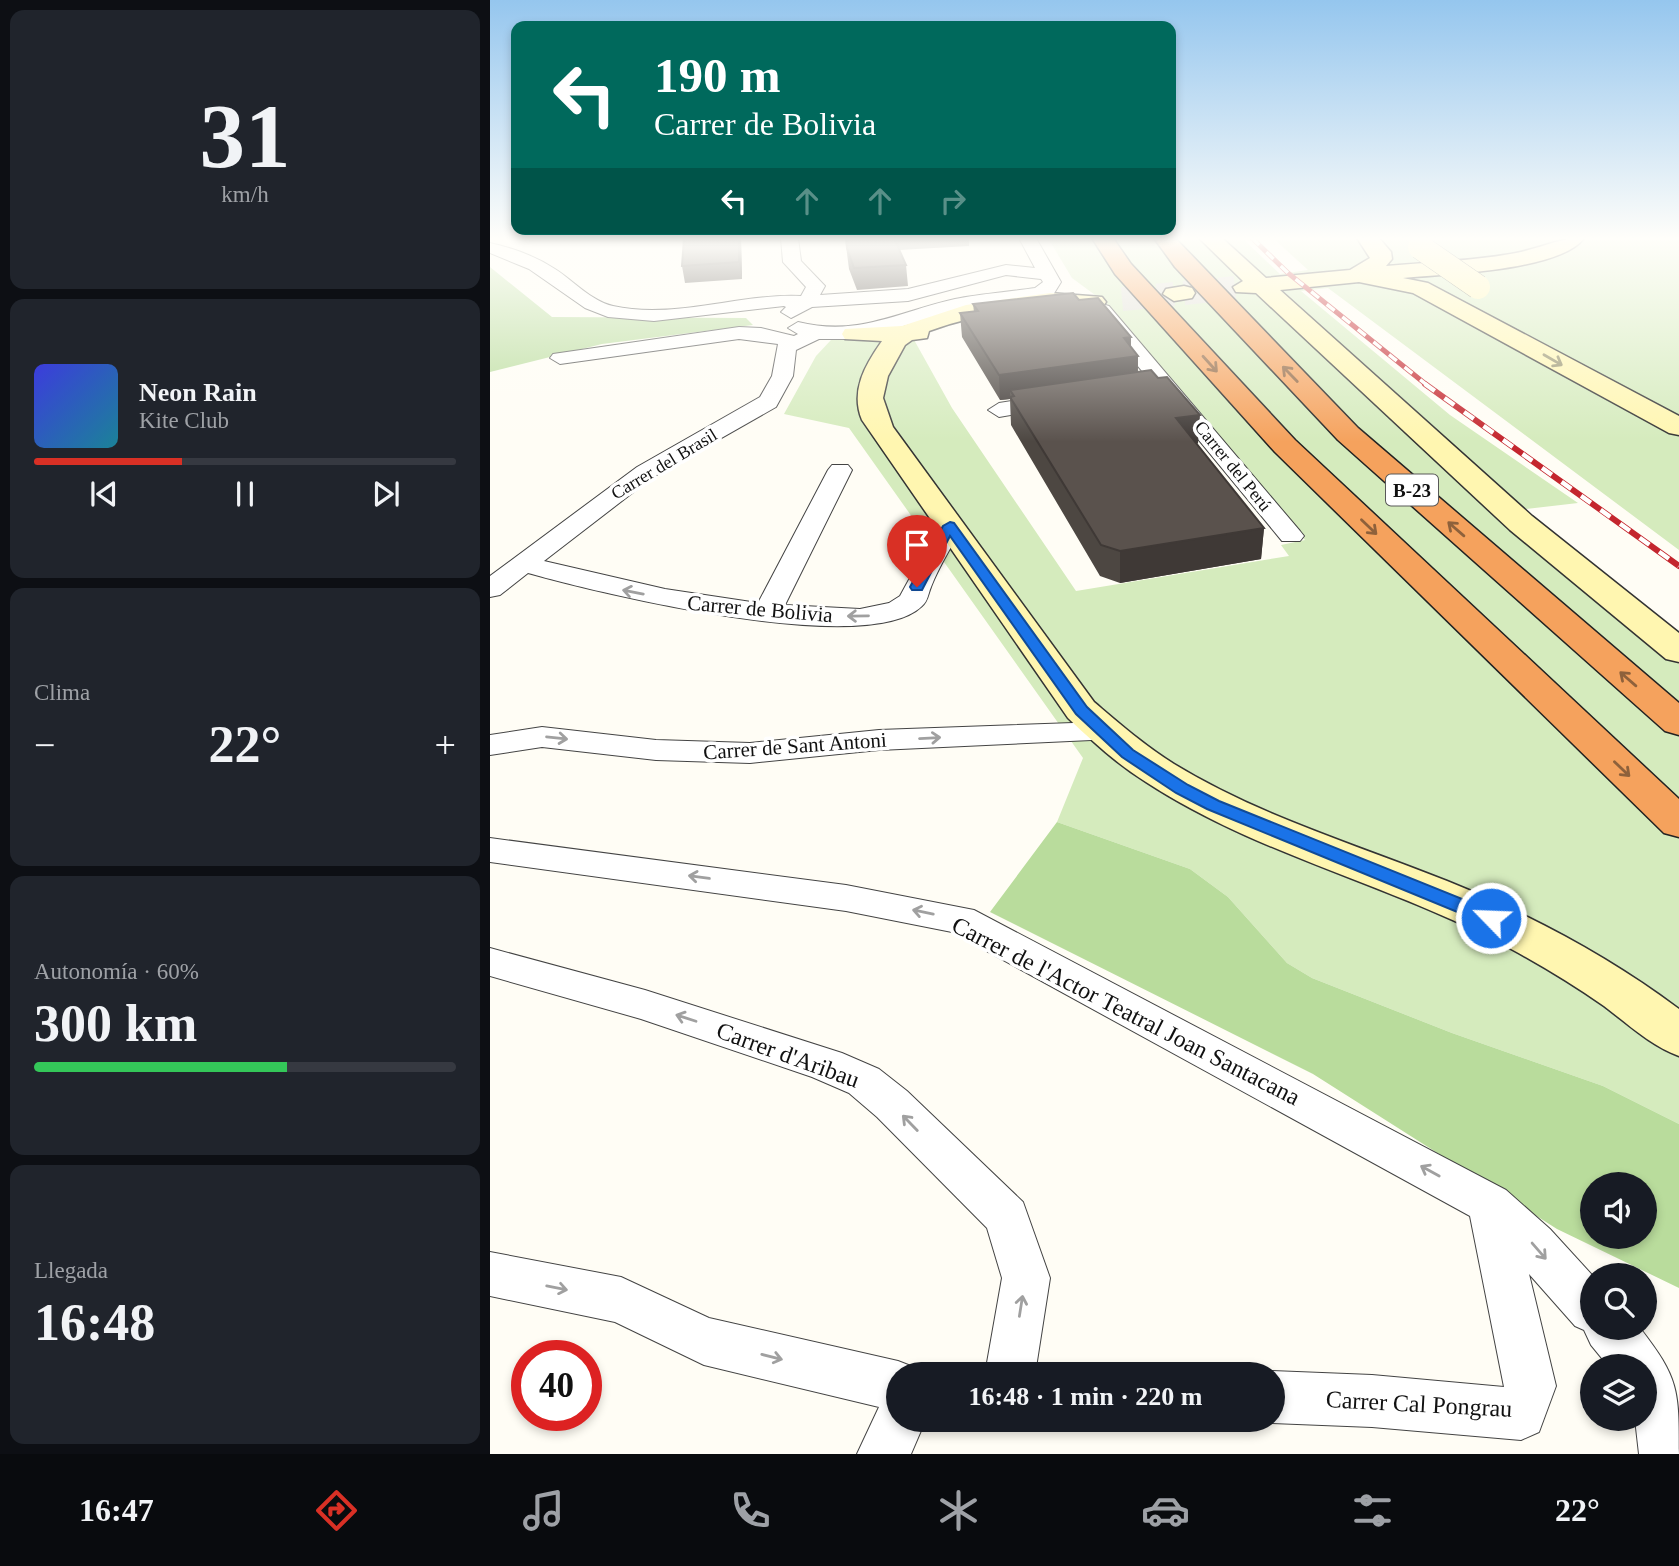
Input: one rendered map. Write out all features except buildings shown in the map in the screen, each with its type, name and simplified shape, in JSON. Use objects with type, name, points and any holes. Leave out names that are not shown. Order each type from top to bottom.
[{"type":"highway","name":"B-23","points":[[1157,306],[1285,446],[1679,823]]},
{"type":"highway","name":"B-23","points":[[1225,306],[1348,434],[1679,723]]},
{"type":"street","points":[[599,306],[607,311],[645,314],[744,306],[809,306]]},
{"type":"street","points":[[795,306],[799,307]]},
{"type":"street","points":[[799,307],[793,325],[817,333],[854,334],[887,327],[952,306]]},
{"type":"street","points":[[982,306],[952,315],[892,349],[869,389],[872,414],[1047,666],[1102,732],[1157,775],[1213,805],[1443,897],[1554,949],[1615,987],[1679,1035]]},
{"type":"street","points":[[892,349],[980,318],[1005,306]]},
{"type":"street","points":[[980,318],[1058,306]]},
{"type":"street","name":"Carrer del Perú","points":[[1093,306],[1167,386],[1291,536]]},
{"type":"street","points":[[1268,306],[1521,523],[1679,651]]},
{"type":"street","points":[[1453,306],[1679,428]]},
{"type":"street","points":[[1506,306],[1679,410]]},
{"type":"street","points":[[854,334],[892,349],[902,350],[940,331]]},
{"type":"street","points":[[559,358],[738,333],[761,334],[793,342],[817,333]]},
{"type":"street","name":"Carrer del Brasil","points":[[490,589],[645,472],[768,402],[780,388],[787,361],[786,347],[793,342]]},
{"type":"street","points":[[1141,390],[1167,386]]},
{"type":"street","points":[[999,410],[1076,399]]},
{"type":"street","points":[[767,613],[840,470]]},
{"type":"street","name":"Carrer de Bolivia","points":[[523,564],[611,588],[691,604],[767,613],[862,617],[892,613],[913,600],[917,587],[950,526]]},
{"type":"street","name":"Carrer de Sant Antoni","points":[[490,745],[542,737],[656,750],[750,753],[879,740],[1102,732]]},
{"type":"street","name":"Carrer de l'Actor Teatral Joan Santacana","points":[[490,850],[846,898],[961,920],[1490,1204],[1533,1244],[1580,1297]]},
{"type":"street","name":"Carrer d'Aribau","points":[[490,962],[645,1005],[827,1065],[864,1081],[892,1104],[1007,1217],[1026,1278],[1012,1362]]},
{"type":"street","name":"Carrer Cal Pongrau","points":[[1285,1398],[1372,1401],[1521,1414],[1530,1386],[1490,1204]]},
{"type":"street","points":[[490,1274],[621,1300],[704,1341],[886,1383]]},
{"type":"street","points":[[1618,1340],[1629,1354]]},
{"type":"street","points":[[1657,1395],[1666,1454]]},
{"type":"street","points":[[884,1454],[894,1432]]},
{"type":"green space","points":[[490,306],[538,306],[552,317],[746,318],[753,325],[602,344],[490,372]]},
{"type":"green space","points":[[1110,306],[1319,306],[1450,415],[1578,503],[1500,512],[1679,664],[1679,1124],[1603,1086],[1452,1033],[1312,978],[1287,963],[1228,897],[1190,869],[1057,822],[1083,758],[849,428],[784,414],[816,356],[831,340],[908,329],[952,408],[1076,591],[1289,556],[1281,545],[1305,540]]},
{"type":"green space","points":[[1352,306],[1679,306],[1679,550]]},
{"type":"green space","points":[[1057,822],[1190,869],[1228,897],[1287,963],[1312,978],[1452,1033],[1603,1086],[1679,1124],[1679,1288],[1657,1277],[1657,1263],[1627,1263],[1598,1249],[1657,1249],[1657,1172],[1580,1172],[1580,1240],[1557,1229],[1313,1074],[990,912]]},
{"type":"railway","points":[[1329,306],[1428,386]]},
{"type":"railway","points":[[1425,384],[1679,566]]},
{"type":"route","points":[[917,587],[950,526],[1047,666],[1081,710],[1112,742],[1128,754],[1157,775],[1213,805],[1491,918]]}]
